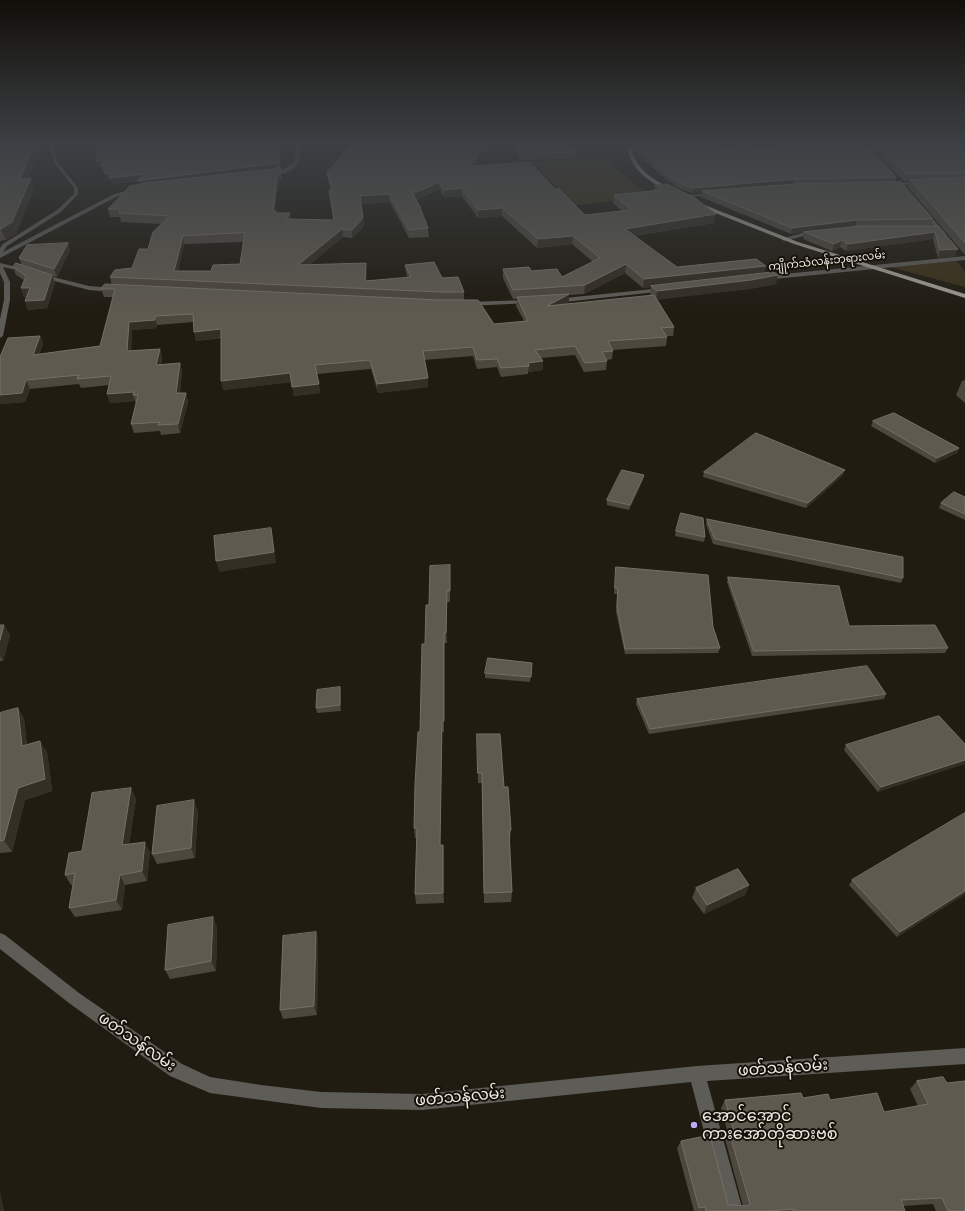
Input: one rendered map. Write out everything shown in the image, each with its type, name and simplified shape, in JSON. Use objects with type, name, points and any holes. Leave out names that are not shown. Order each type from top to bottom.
[{"type":"main road","points":[[688,200],[784,239],[866,267],[965,296]]},
{"type":"street","points":[[0,252],[5,245],[59,212],[71,200]]},
{"type":"street","points":[[0,256],[107,200]]},
{"type":"street","points":[[920,207],[948,241]]},
{"type":"street","points":[[931,229],[939,229]]},
{"type":"street","points":[[784,239],[814,232],[827,231]]},
{"type":"street","points":[[957,252],[964,259]]},
{"type":"street","name":"ကျိုက်သံလန်းဘုရားလမ်း","points":[[756,278],[964,259]]},
{"type":"street","points":[[0,336],[7,300],[7,282],[0,266],[20,268],[47,278],[89,288],[123,290]]},
{"type":"street","points":[[549,301],[671,289]]},
{"type":"street","points":[[462,304],[534,303],[488,310]]},
{"type":"street","name":"ဖတ်သန်လမ်း","points":[[0,940],[74,998],[176,1070],[210,1085],[321,1100],[422,1102],[697,1074],[965,1056]]},
{"type":"street","points":[[697,1074],[734,1211]]},
{"type":"shaded area","points":[[570,200],[627,200],[576,205]]},
{"type":"shaded area","points":[[957,261],[965,272],[965,287],[890,267]]},
{"type":"building","points":[[0,200],[22,200],[12,222],[0,229]]},
{"type":"building","points":[[117,200],[274,200],[273,211],[276,211],[276,213],[290,213],[287,219],[334,220],[331,200],[360,200],[363,218],[352,230],[342,229],[298,265],[366,263],[365,281],[411,277],[405,265],[434,262],[442,278],[458,277],[464,292],[110,277],[115,270],[132,268],[139,249],[148,249],[153,232],[170,216],[119,213],[120,209],[108,209]],"holes":[[[245,233],[240,264],[213,265],[211,271],[174,271],[183,236]]]},
{"type":"building","points":[[392,200],[416,200],[428,228],[409,230]]},
{"type":"building","points":[[470,200],[570,200],[585,215],[631,210],[619,200],[697,200],[716,214],[625,229],[677,267],[756,259],[766,266],[644,279],[626,264],[585,285],[513,290],[503,269],[529,267],[531,271],[557,269],[562,277],[600,258],[573,236],[538,239],[502,208],[478,210]]},
{"type":"building","points":[[723,200],[916,200],[933,219],[857,220],[792,228]]},
{"type":"building","points":[[928,200],[965,200],[965,243]]},
{"type":"building","points":[[862,226],[938,226],[958,249],[940,250],[935,232],[848,244],[842,240],[834,244],[804,232]]},
{"type":"building","points":[[68,243],[54,269],[19,258],[27,245]]},
{"type":"building","points":[[16,263],[52,275],[44,300],[25,301],[30,288],[21,288],[26,276],[13,267]]},
{"type":"building","points":[[774,272],[778,275],[751,280],[657,291],[651,286]]},
{"type":"building","points":[[105,284],[439,300],[478,300],[494,324],[528,321],[517,297],[569,294],[547,306],[654,295],[674,327],[661,328],[667,337],[608,341],[613,351],[602,352],[607,361],[585,363],[575,346],[535,350],[543,361],[528,363],[529,366],[501,368],[497,359],[477,360],[473,347],[423,351],[428,378],[377,384],[370,360],[315,365],[319,384],[292,387],[290,373],[221,381],[221,329],[194,332],[193,314],[155,316],[155,320],[129,322],[127,351],[160,349],[156,365],[180,363],[176,393],[186,393],[178,424],[158,425],[160,422],[131,424],[138,395],[133,395],[134,392],[107,394],[111,376],[77,379],[79,375],[26,380],[22,393],[0,395],[0,357],[8,338],[40,336],[33,355],[100,346],[115,289],[101,289]]},
{"type":"building","points":[[894,413],[959,448],[937,458],[873,421]]},
{"type":"building","points":[[756,433],[845,470],[808,503],[704,472]]},
{"type":"building","points":[[622,470],[644,475],[630,505],[607,500]]},
{"type":"building","points":[[954,492],[965,497],[965,514],[941,503]]},
{"type":"building","points":[[681,513],[703,518],[705,537],[676,531]]},
{"type":"building","points":[[707,519],[903,557],[903,578],[715,539]]},
{"type":"building","points":[[271,528],[274,552],[216,561],[214,536]]},
{"type":"building","points":[[450,565],[450,591],[447,591],[446,633],[444,633],[444,721],[442,721],[440,845],[443,845],[443,893],[415,894],[417,828],[414,828],[415,785],[418,732],[420,732],[422,644],[425,644],[426,605],[429,605],[430,566]]},
{"type":"building","points":[[616,567],[708,575],[713,627],[720,648],[625,649],[617,606],[618,589],[615,588]]},
{"type":"building","points":[[728,577],[839,586],[849,626],[935,625],[948,648],[754,651]]},
{"type":"building","points":[[0,625],[4,625],[0,640]]},
{"type":"building","points":[[488,658],[532,663],[531,677],[485,673]]},
{"type":"building","points":[[867,666],[886,694],[650,729],[637,699]]},
{"type":"building","points":[[340,687],[340,705],[316,708],[317,690]]},
{"type":"building","points":[[18,708],[22,746],[40,741],[45,779],[18,788],[4,840],[0,841],[0,713]]},
{"type":"building","points":[[939,716],[965,744],[965,760],[881,787],[846,745]]},
{"type":"building","points":[[477,734],[500,734],[504,787],[508,787],[511,830],[509,831],[512,892],[484,893],[482,773],[478,773]]},
{"type":"building","points":[[131,788],[122,845],[145,842],[142,871],[120,875],[116,900],[69,908],[75,873],[65,875],[69,853],[82,851],[92,793]]},
{"type":"building","points":[[194,800],[191,848],[152,854],[157,806]]},
{"type":"building","points":[[965,813],[965,891],[900,932],[852,880]]},
{"type":"building","points":[[738,869],[749,885],[707,905],[696,888]]},
{"type":"building","points":[[213,917],[211,961],[165,970],[168,925]]},
{"type":"building","points":[[316,932],[314,1006],[280,1010],[283,936]]},
{"type":"building","points":[[943,1077],[947,1083],[965,1081],[965,1211],[948,1211],[942,1198],[901,1200],[905,1211],[793,1211],[793,1209],[768,1211],[706,1211],[705,1207],[699,1208],[681,1141],[710,1135],[728,1205],[748,1206],[750,1204],[729,1132],[734,1131],[725,1100],[801,1093],[803,1098],[828,1094],[830,1100],[877,1093],[884,1112],[928,1104],[917,1081]]},
{"type":"place","name":"အောင်အောင် ကားအော်တိုဆားဗစ်","points":[[694,1125]]}]
